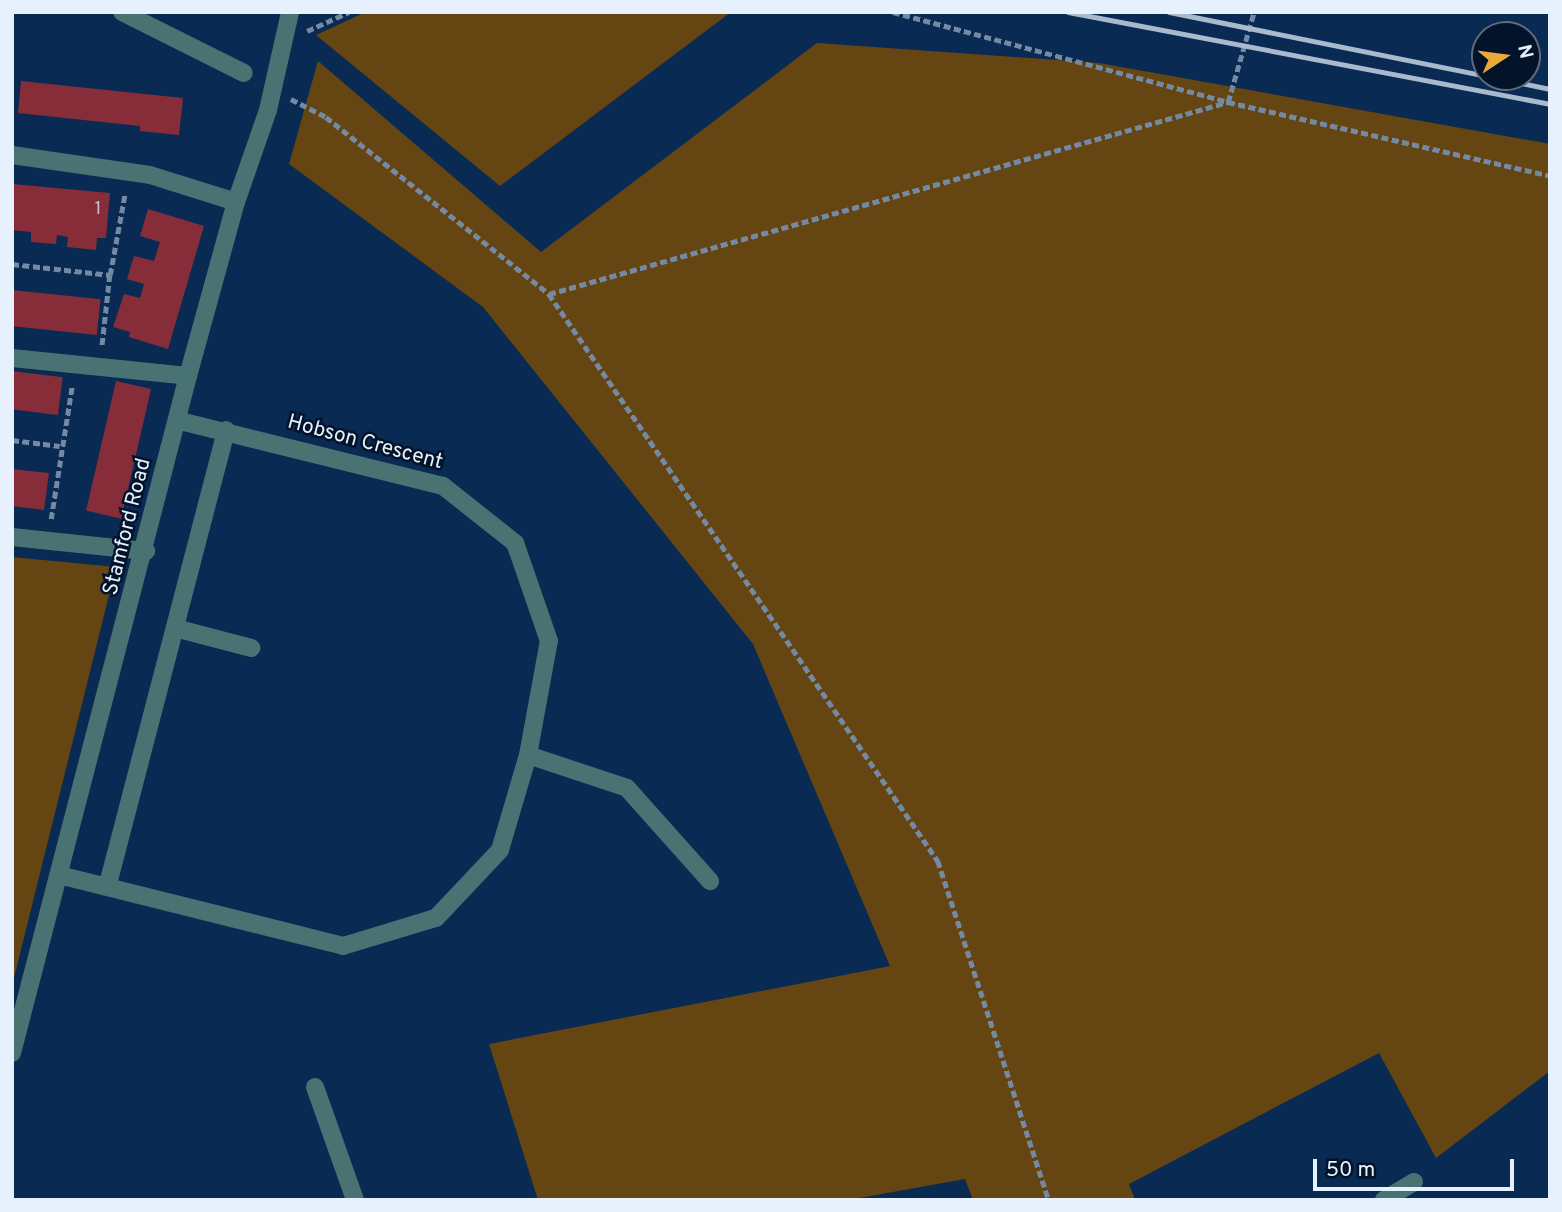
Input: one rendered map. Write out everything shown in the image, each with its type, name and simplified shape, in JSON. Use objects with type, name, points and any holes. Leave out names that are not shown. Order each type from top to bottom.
[{"type":"street","points":[[122,12],[244,73]]},
{"type":"street","name":"Stamford Road","points":[[12,1053],[146,551],[188,376],[236,202],[268,110],[290,12]]},
{"type":"street","points":[[12,155],[129,172],[236,202]]},
{"type":"street","points":[[12,358],[188,376]]},
{"type":"street","name":"Hobson Crescent","points":[[59,875],[108,884],[343,946],[436,918],[500,850],[528,755],[549,641],[515,543],[443,486],[177,420]]},
{"type":"street","points":[[108,884],[226,430]]},
{"type":"street","points":[[12,537],[146,551]]},
{"type":"street","points":[[175,628],[251,648]]},
{"type":"street","points":[[528,755],[627,788],[710,881]]},
{"type":"street","points":[[316,1087],[355,1200]]},
{"type":"street","points":[[1384,1200],[1413,1182]]},
{"type":"path","points":[[283,41],[349,12]]},
{"type":"path","points":[[893,12],[1228,102],[1550,176]]},
{"type":"path","points":[[1228,102],[1254,12]]},
{"type":"path","points":[[279,92],[326,117],[549,294],[938,861],[1049,1200]]},
{"type":"path","points":[[549,294],[1228,102]]},
{"type":"path","points":[[100,367],[110,275],[129,172]]},
{"type":"path","points":[[12,264],[110,275]]},
{"type":"path","points":[[49,541],[60,446],[76,365]]},
{"type":"path","points":[[12,440],[60,446]]},
{"type":"shaded area","points":[[366,12],[731,12],[500,186],[316,35]]},
{"type":"shaded area","points":[[817,43],[1099,63],[1550,144],[1550,1071],[1436,1158],[1379,1053],[1129,1184],[1135,1200],[973,1200],[965,1179],[848,1200],[538,1200],[489,1044],[890,966],[753,644],[483,307],[289,164],[318,61],[541,252]]},
{"type":"shaded area","points":[[12,557],[116,567],[12,986]]},
{"type":"building","points":[[21,81],[183,98],[179,135],[140,131],[140,126],[18,113]]},
{"type":"building","points":[[12,184],[110,193],[106,238],[97,238],[96,250],[67,247],[68,237],[57,235],[56,244],[31,242],[31,232],[12,230]]},
{"type":"building","points":[[148,209],[204,226],[168,349],[129,337],[130,332],[113,327],[124,294],[140,298],[144,284],[127,279],[134,256],[154,261],[160,242],[140,236]]},
{"type":"building","points":[[12,290],[101,299],[97,335],[12,326]]},
{"type":"building","points":[[12,371],[63,377],[58,415],[12,409]]},
{"type":"building","points":[[116,381],[151,389],[121,519],[86,511]]},
{"type":"building","points":[[12,469],[49,473],[44,510],[12,506]]},
{"type":"railway","points":[[1068,12],[1550,104]]},
{"type":"railway","points":[[1169,12],[1471,73]]},
{"type":"railway","points":[[1541,87],[1550,89]]}]
